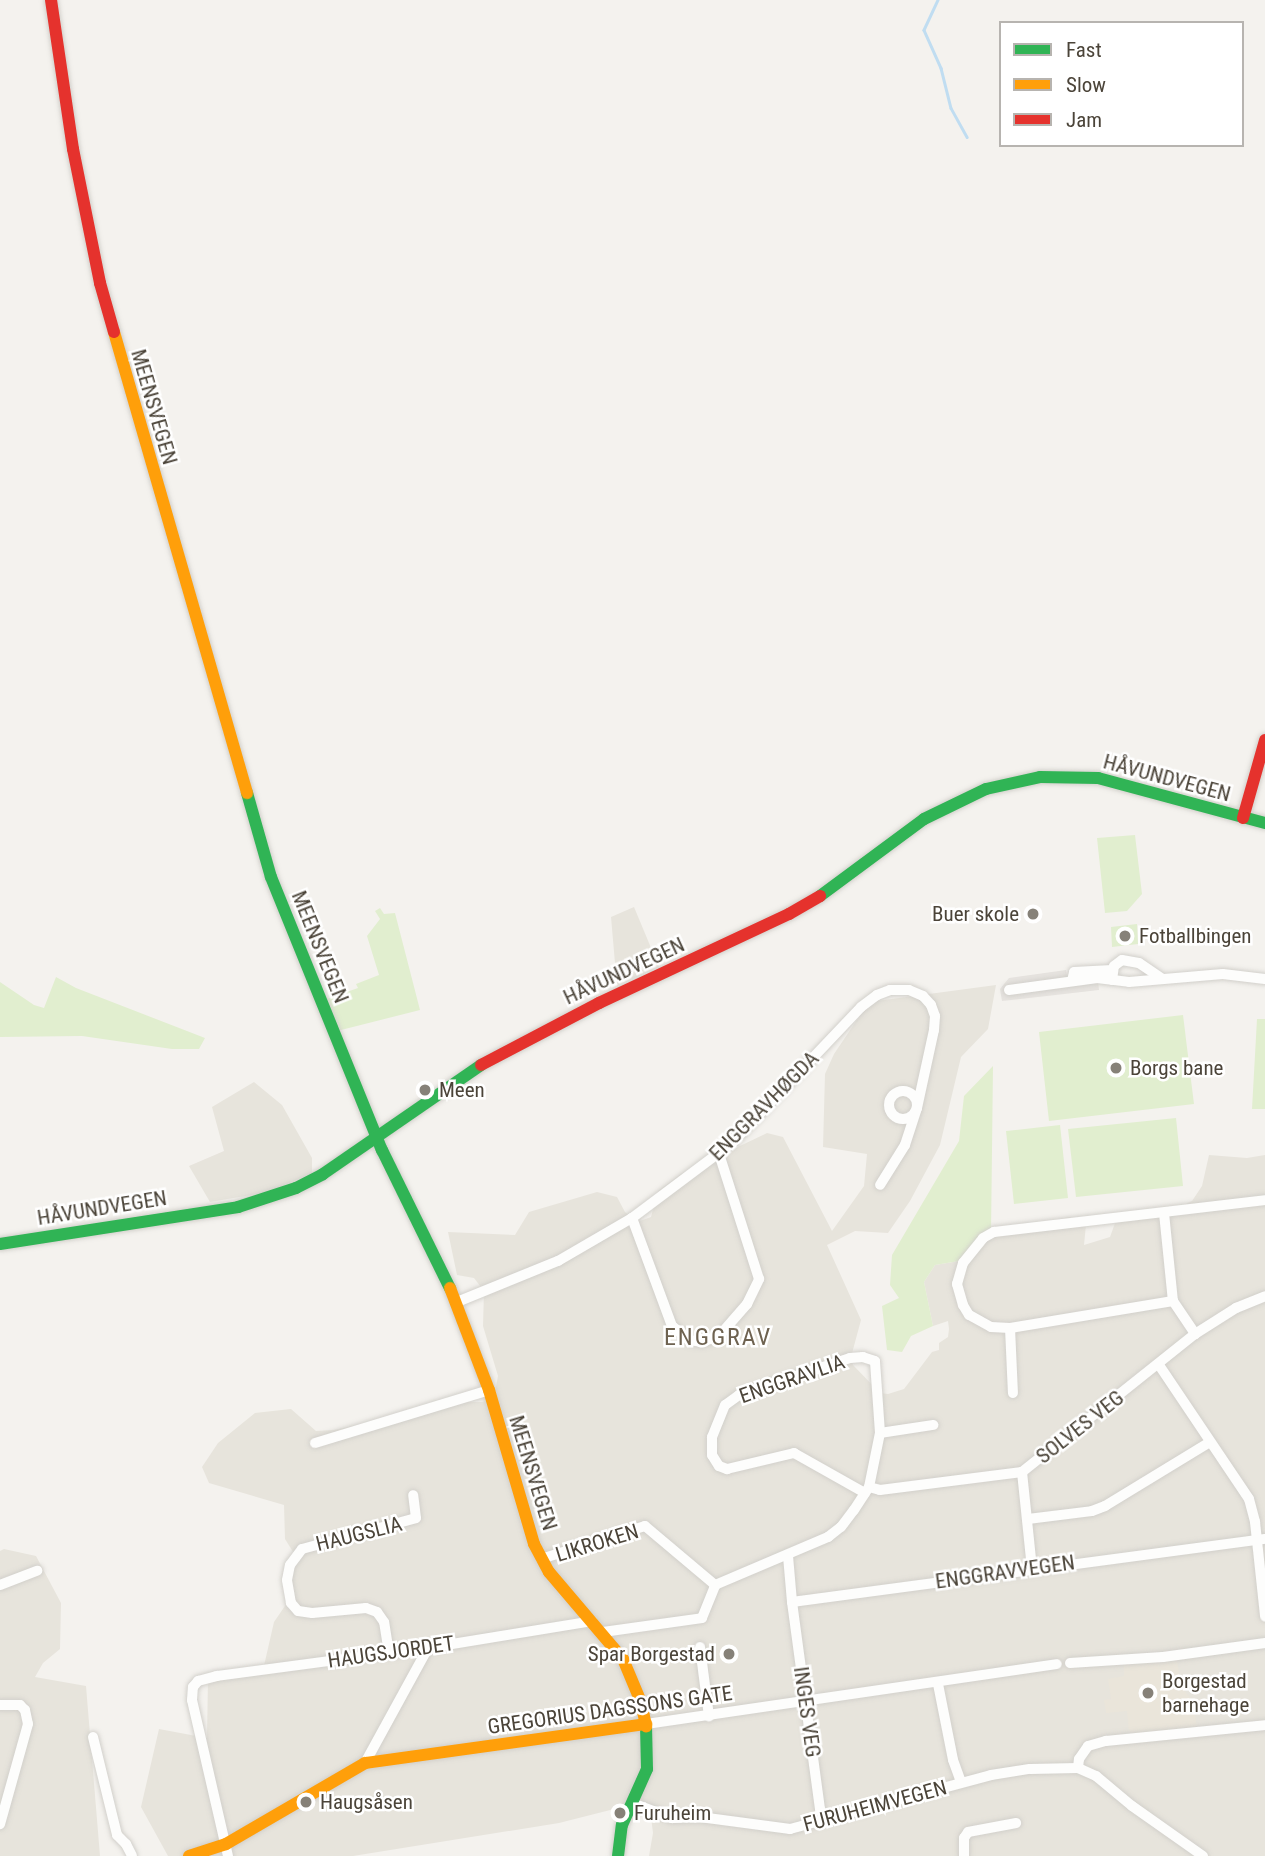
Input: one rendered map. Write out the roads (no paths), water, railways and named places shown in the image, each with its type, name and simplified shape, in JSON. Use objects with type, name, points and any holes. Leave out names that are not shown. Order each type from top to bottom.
[{"type":"street","name":"MEENSVEGEN","points":[[51,0],[88,231],[131,400],[271,877],[376,1136],[457,1302],[489,1390],[541,1559],[559,1586],[603,1632],[630,1673],[646,1724],[647,1769],[622,1825],[618,1856]]},
{"type":"street","points":[[1243,818],[1265,740]]},
{"type":"street","name":"HÅVUNDVEGEN","points":[[0,1244],[217,1210],[269,1199],[323,1174],[449,1084],[532,1037],[789,914],[826,892],[917,823],[969,795],[1031,778],[1084,777],[1120,782],[1265,823]]},
{"type":"street","points":[[1112,975],[1118,961],[1128,960],[1147,967],[1161,978]]},
{"type":"street","points":[[1009,990],[1112,975],[1129,982],[1223,974],[1265,979]]},
{"type":"street","name":"ENGGRAVHØGDA","points":[[457,1302],[541,1269],[632,1218],[719,1154],[757,1119],[861,1007],[877,995],[890,990],[916,992],[934,1010],[934,1030],[917,1108],[903,1150],[880,1185]]},
{"type":"street","points":[[632,1218],[672,1326],[688,1340],[701,1342],[719,1336],[747,1304],[759,1279],[719,1154]]},
{"type":"street","points":[[1172,1301],[1010,1328],[991,1327],[978,1322],[963,1305],[957,1284],[963,1263],[983,1238],[994,1232],[1265,1200]]},
{"type":"street","points":[[1164,1213],[1172,1301],[1195,1334]]},
{"type":"street","name":"SOLVES VEG","points":[[867,1490],[1022,1472],[1159,1366],[1195,1334],[1236,1308],[1265,1296]]},
{"type":"street","points":[[1010,1328],[1013,1393]]},
{"type":"street","name":"ENGGRAVLIA","points":[[867,1490],[803,1455],[787,1454],[727,1469],[715,1462],[712,1446],[725,1405],[739,1395],[850,1358],[874,1360],[880,1433]]},
{"type":"street","points":[[1159,1366],[1248,1499],[1261,1540],[1265,1616]]},
{"type":"street","points":[[315,1443],[489,1390]]},
{"type":"street","points":[[603,1632],[702,1618],[715,1585],[816,1544],[841,1527],[867,1490],[880,1433],[933,1425]]},
{"type":"street","points":[[1028,1519],[1092,1511],[1105,1506],[1210,1442]]},
{"type":"street","points":[[1022,1472],[1032,1568]]},
{"type":"street","name":"HAUGSLIA","points":[[389,1653],[384,1622],[377,1612],[366,1608],[312,1613],[298,1611],[292,1603],[287,1580],[293,1557],[302,1549],[416,1518],[413,1495]]},
{"type":"street","name":"LIKROKEN","points":[[541,1559],[645,1526],[715,1585]]},
{"type":"street","name":"ENGGRAVVEGEN","points":[[792,1602],[1032,1568],[1261,1540]]},
{"type":"street","points":[[788,1556],[792,1602]]},
{"type":"street","points":[[0,1585],[37,1571]]},
{"type":"street","name":"INGES VEG","points":[[792,1602],[820,1810],[825,1820]]},
{"type":"street","name":"HAUGSJORDET","points":[[227,1850],[192,1700],[193,1687],[198,1681],[592,1621]]},
{"type":"street","points":[[1070,1663],[1163,1657],[1265,1643]]},
{"type":"street","points":[[700,1647],[709,1716]]},
{"type":"street","points":[[365,1763],[428,1648]]},
{"type":"street","name":"GREGORIUS DAGSSONS GATE","points":[[189,1856],[227,1850],[365,1763],[709,1716],[805,1700],[938,1684],[1057,1664]]},
{"type":"street","points":[[938,1684],[953,1760],[961,1782]]},
{"type":"street","points":[[0,1705],[20,1705],[26,1710],[28,1724],[0,1824]]},
{"type":"street","points":[[1203,1856],[1132,1806],[1096,1776],[1078,1768],[1079,1759],[1088,1746],[1105,1741],[1265,1725]]},
{"type":"street","points":[[93,1737],[117,1835],[132,1856]]},
{"type":"street","name":"FURUHEIMVEGEN","points":[[632,1803],[672,1818],[700,1817],[781,1829],[806,1827],[961,1782],[1030,1769],[1078,1768]]},
{"type":"street","points":[[964,1856],[968,1832],[1016,1823]]},
{"type":"waterway","points":[[938,0],[924,30],[941,68],[951,108],[967,137]]},
{"type":"place","name":"Buer skole","points":[[1033,914]]},
{"type":"place","name":"Fotballbingen","points":[[1125,936]]},
{"type":"place","name":"Borgs bane","points":[[1116,1068]]},
{"type":"place","name":"Meen","points":[[425,1090]]},
{"type":"place","name":"Spar Borgestad","points":[[729,1654]]},
{"type":"place","name":"Borgestad barnehage","points":[[1148,1693]]},
{"type":"place","name":"Haugsåsen","points":[[306,1802]]},
{"type":"place","name":"Furuheim","points":[[620,1813]]},
{"type":"district","name":"ENGGRAV","points":[[718,1338]]}]
